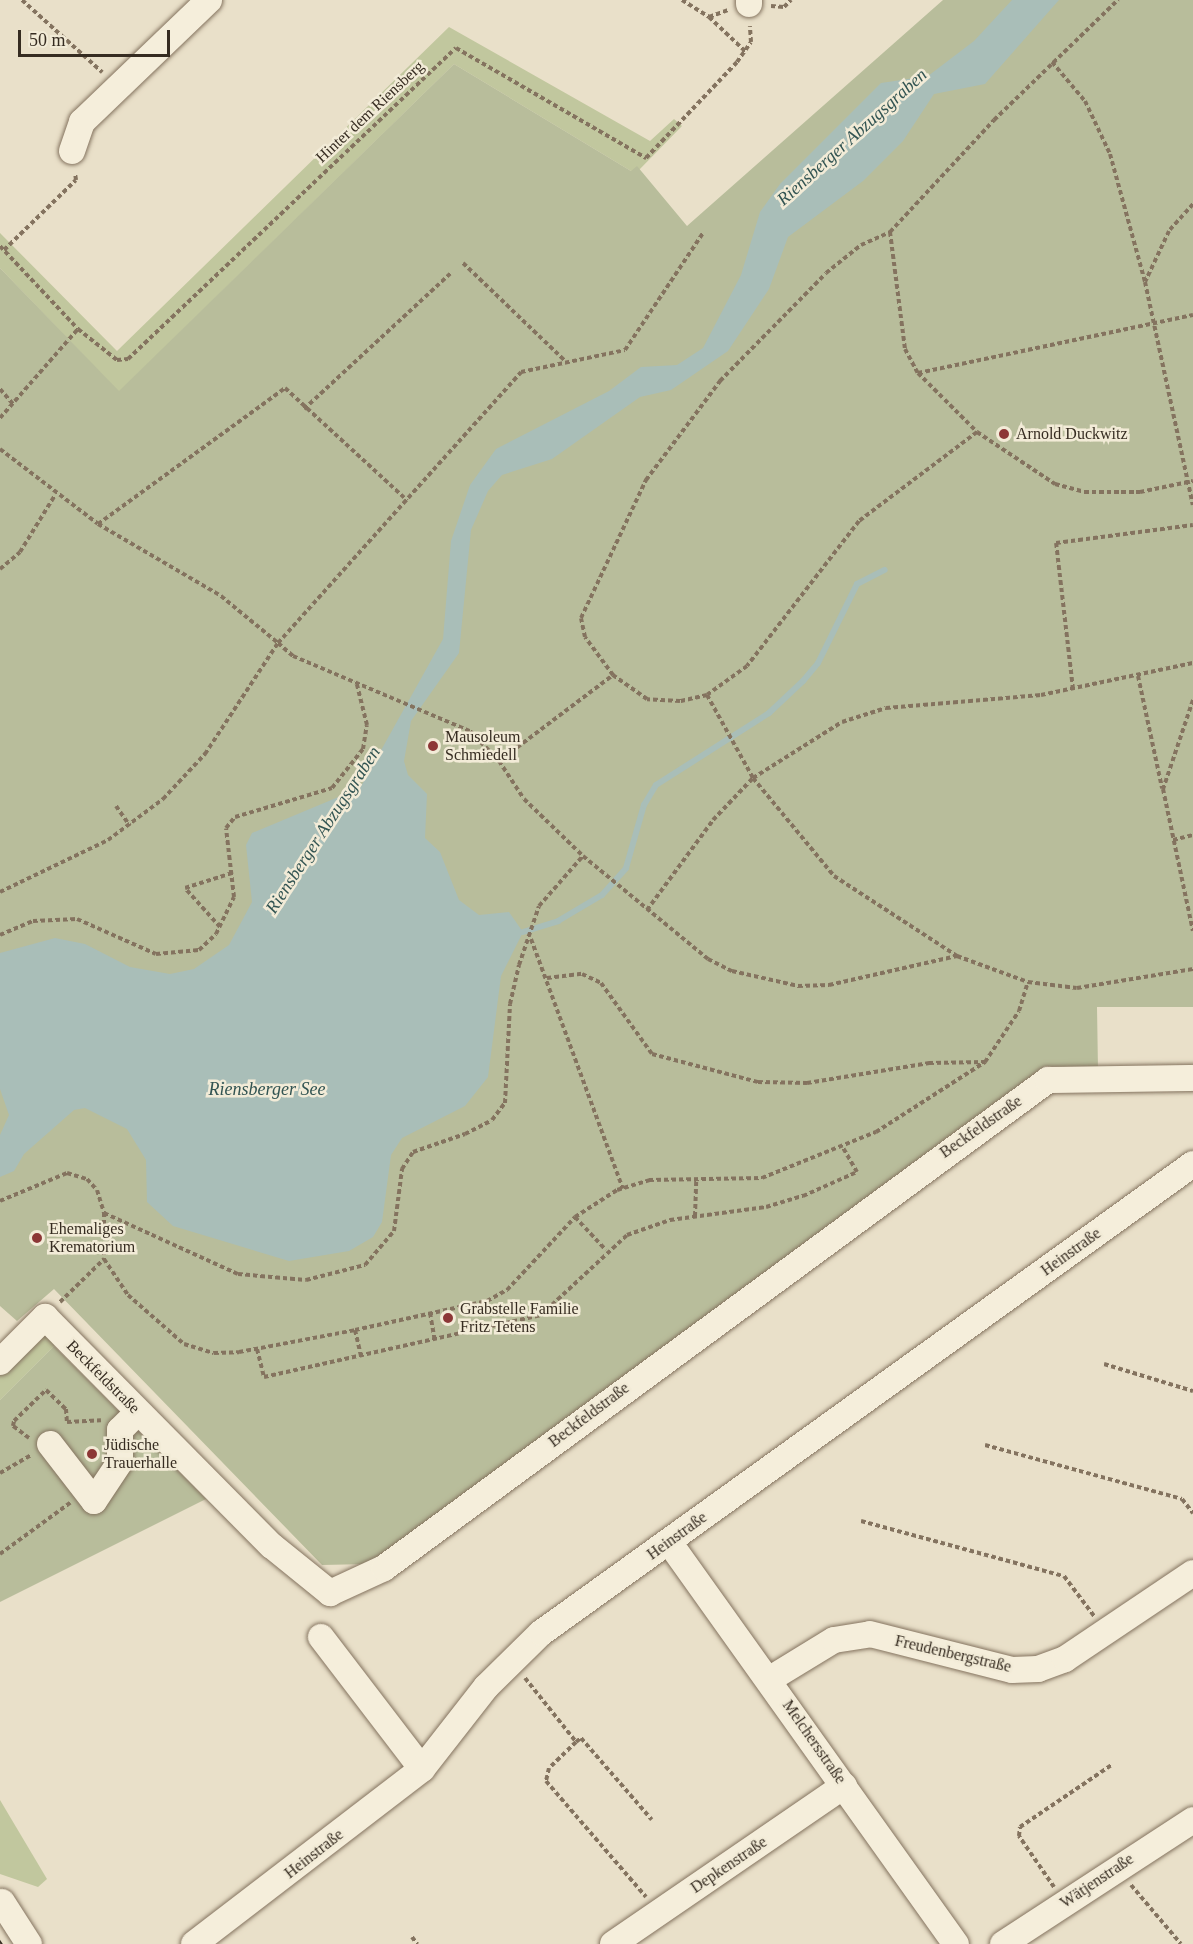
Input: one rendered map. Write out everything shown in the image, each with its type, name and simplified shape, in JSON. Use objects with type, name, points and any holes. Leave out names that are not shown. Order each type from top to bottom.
[{"type":"street","points":[[72,151],[82,122],[209,0]]},
{"type":"street","name":"Beckfeldstraße","points":[[45,1317],[272,1546],[330,1593],[384,1568],[1048,1080],[1193,1078]]},
{"type":"street","name":"Heinstraße","points":[[194,1944],[221,1937],[422,1769],[510,1659],[1193,1164]]},
{"type":"street","points":[[0,1362],[45,1317]]},
{"type":"street","points":[[47,1446],[94,1501],[113,1478],[121,1457],[120,1430],[138,1412]]},
{"type":"street","name":"Melchersstraße","points":[[669,1542],[770,1679],[956,1944]]},
{"type":"street","name":"Freudenbergstraße","points":[[770,1679],[834,1640],[870,1634],[1012,1670],[1038,1669],[1065,1659],[1193,1573]]},
{"type":"street","points":[[321,1637],[422,1769]]},
{"type":"street","name":"Depkenstraße","points":[[613,1944],[844,1786]]},
{"type":"street","name":"Wätjenstraße","points":[[1003,1944],[1193,1820]]},
{"type":"street","points":[[2,1902],[29,1944]]},
{"type":"path","points":[[22,0],[118,87]]},
{"type":"path","points":[[682,0],[709,17],[745,51],[752,42],[749,2],[709,17]]},
{"type":"path","points":[[977,432],[859,521],[819,566],[747,666],[707,694],[680,701],[646,699],[613,675],[585,637],[581,618],[646,480],[675,436],[771,324],[861,245],[890,232],[1052,62],[1118,0]]},
{"type":"path","name":"Hinter dem Riensberg","points":[[0,246],[78,329],[117,360],[128,359],[456,48],[646,158],[745,51]]},
{"type":"path","points":[[1052,62],[1085,101],[1110,154],[1145,282],[1191,482],[1193,505]]},
{"type":"path","points":[[4,250],[76,180],[72,151]]},
{"type":"path","points":[[1145,282],[1169,231],[1193,204]]},
{"type":"path","points":[[890,232],[898,315],[905,349],[918,373],[977,432],[1055,484],[1084,492],[1140,492],[1191,482]]},
{"type":"path","points":[[0,891],[130,826],[205,754],[294,618],[407,500],[521,372],[564,361],[625,350],[703,233]]},
{"type":"path","points":[[463,263],[564,361]]},
{"type":"path","points":[[303,409],[451,273]]},
{"type":"path","points":[[918,373],[1193,315]]},
{"type":"path","points":[[0,418],[78,329]]},
{"type":"path","points":[[98,525],[285,388],[303,409],[407,500]]},
{"type":"path","points":[[0,389],[13,404]]},
{"type":"path","points":[[0,449],[55,495],[98,525],[221,596],[293,656],[422,707],[470,731],[499,762],[524,799],[583,856],[708,959],[762,981],[830,985],[957,956]]},
{"type":"path","points":[[0,569],[20,552],[55,495]]},
{"type":"path","points":[[1073,689],[1056,543],[1193,525]]},
{"type":"path","points":[[647,910],[713,820],[753,778],[842,722],[886,708],[1073,689],[1193,663]]},
{"type":"path","points":[[499,762],[613,675]]},
{"type":"path","points":[[1138,676],[1193,931]]},
{"type":"path","points":[[0,935],[33,921],[77,919],[156,954],[180,955],[199,950],[220,927],[234,897],[226,828],[235,816],[332,788],[348,773],[363,749],[367,725],[355,680]]},
{"type":"path","points":[[707,694],[753,778],[834,876],[957,956],[1028,982],[1104,987],[1193,969]]},
{"type":"path","points":[[1163,789],[1193,700]]},
{"type":"path","points":[[116,806],[130,826]]},
{"type":"path","points":[[1173,840],[1193,836]]},
{"type":"path","points":[[104,1213],[238,1274],[306,1280],[365,1265],[394,1231],[402,1169],[413,1152],[465,1134],[492,1120],[505,1103],[510,1004],[519,965],[531,939],[539,906],[583,856]]},
{"type":"path","points":[[220,927],[185,888],[232,873]]},
{"type":"path","points":[[531,939],[623,1189]]},
{"type":"path","points":[[547,978],[582,974],[601,983],[652,1054],[758,1082],[807,1083],[929,1063],[985,1062]]},
{"type":"path","points":[[0,1201],[67,1173],[97,1190],[104,1213],[104,1258],[128,1295],[184,1344],[214,1353],[257,1349],[355,1330],[430,1313],[507,1290],[575,1216],[623,1189],[649,1180],[762,1179],[843,1148],[923,1106],[985,1062],[1014,1022],[1028,982]]},
{"type":"path","points":[[257,1349],[264,1377],[435,1341],[541,1315],[577,1287],[606,1250],[639,1230],[695,1216],[766,1207],[857,1172],[843,1148]]},
{"type":"path","points":[[695,1216],[696,1179]]},
{"type":"path","points":[[575,1216],[606,1250]]},
{"type":"path","points":[[45,1317],[104,1258]]},
{"type":"path","points":[[430,1313],[435,1341]]},
{"type":"path","points":[[355,1330],[361,1356]]},
{"type":"path","points":[[1104,1364],[1193,1391]]},
{"type":"path","points":[[0,1473],[47,1446],[13,1426],[46,1390],[66,1408],[67,1422],[100,1420],[120,1430]]},
{"type":"path","points":[[985,1445],[1182,1499],[1193,1513]]},
{"type":"path","points":[[0,1554],[40,1529],[84,1490]]},
{"type":"path","points":[[861,1521],[1065,1576],[1105,1632]]},
{"type":"path","points":[[510,1659],[576,1742]]},
{"type":"path","points":[[652,1820],[581,1738],[549,1768],[546,1781],[659,1912]]},
{"type":"path","points":[[1064,1903],[1019,1836],[1020,1827],[1113,1764]]},
{"type":"path","points":[[1117,1868],[1181,1944]]},
{"type":"path","points":[[412,1937],[417,1944]]},
{"type":"green space","points":[[943,0],[1193,0],[1193,1007],[1097,1007],[1098,1069],[1045,1066],[368,1564],[322,1565],[54,1289],[17,1321],[0,1306],[0,268],[119,391],[454,64],[631,171],[637,166],[687,226]]},
{"type":"green space","points":[[449,27],[650,141],[674,119],[682,126],[639,170],[631,171],[454,64],[119,392],[0,268],[0,233],[117,351]]},
{"type":"green space","points":[[52,1332],[58,1337],[54,1346],[0,1400],[0,1373],[37,1336]]},
{"type":"green space","points":[[54,1346],[206,1499],[0,1602],[0,1400]]},
{"type":"green space","points":[[0,1800],[47,1879],[38,1887],[0,1874]]},
{"type":"water","name":"Riensberger See","points":[[1012,0],[1059,0],[985,84],[934,94],[903,141],[863,181],[788,237],[769,289],[728,351],[671,390],[640,397],[552,459],[502,475],[488,491],[471,530],[459,653],[411,721],[404,761],[408,775],[427,794],[425,838],[440,852],[459,900],[479,915],[509,912],[523,932],[501,976],[488,1077],[465,1106],[402,1138],[391,1155],[382,1222],[373,1237],[349,1251],[289,1261],[173,1226],[147,1202],[146,1160],[127,1129],[85,1108],[74,1110],[24,1154],[14,1171],[0,1177],[0,1135],[9,1115],[0,1089],[0,953],[55,938],[85,944],[130,967],[170,974],[194,969],[229,945],[252,902],[246,845],[252,833],[360,788],[443,639],[451,541],[470,485],[496,449],[609,391],[641,367],[677,365],[703,348],[741,275],[760,212],[780,184],[881,83],[928,76],[974,41]]},
{"type":"waterway","points":[[523,932],[558,921],[602,895],[626,868],[644,805],[656,785],[769,713],[803,681],[818,663],[857,584],[885,570]]},
{"type":"place","name":"Arnold Duckwitz","points":[[1004,434]]},
{"type":"place","name":"Mausoleum Schmiedell","points":[[433,746]]},
{"type":"place","name":"Ehemaliges Krematorium","points":[[37,1238]]},
{"type":"place","name":"Grabstelle Familie Fritz Tetens","points":[[448,1318]]},
{"type":"place","name":"Jüdische Trauerhalle","points":[[92,1454]]},
{"type":"water label","name":"Riensberger Abzugsgraben","points":[[852,137]]},
{"type":"water label","name":"Riensberger Abzugsgraben","points":[[323,830]]}]
